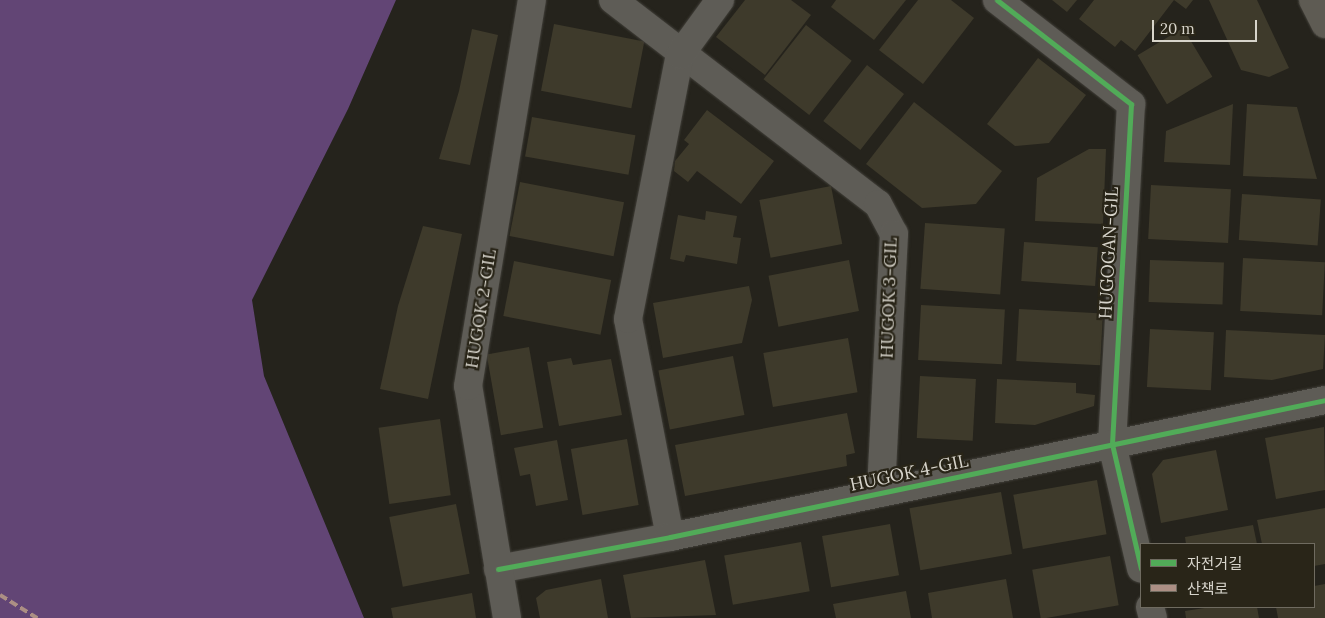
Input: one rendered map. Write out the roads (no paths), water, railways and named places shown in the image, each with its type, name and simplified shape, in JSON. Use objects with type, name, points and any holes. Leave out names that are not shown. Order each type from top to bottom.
[{"type":"street","name":"HUGOK 2-GIL","points":[[507,618],[468,386],[532,0]]},
{"type":"street","name":"HUGOK 3-GIL","points":[[612,0],[680,55],[878,204],[894,234],[881,494]]},
{"type":"street","points":[[670,537],[628,318],[680,55],[720,0]]},
{"type":"street","name":"HUGOGAN-GIL","points":[[997,0],[1131,104],[1112,444],[1140,565]]},
{"type":"street","points":[[1313,0],[1325,24]]},
{"type":"street","name":"HUGOK 4-GIL","points":[[498,569],[670,537],[881,494],[1325,400]]}]
